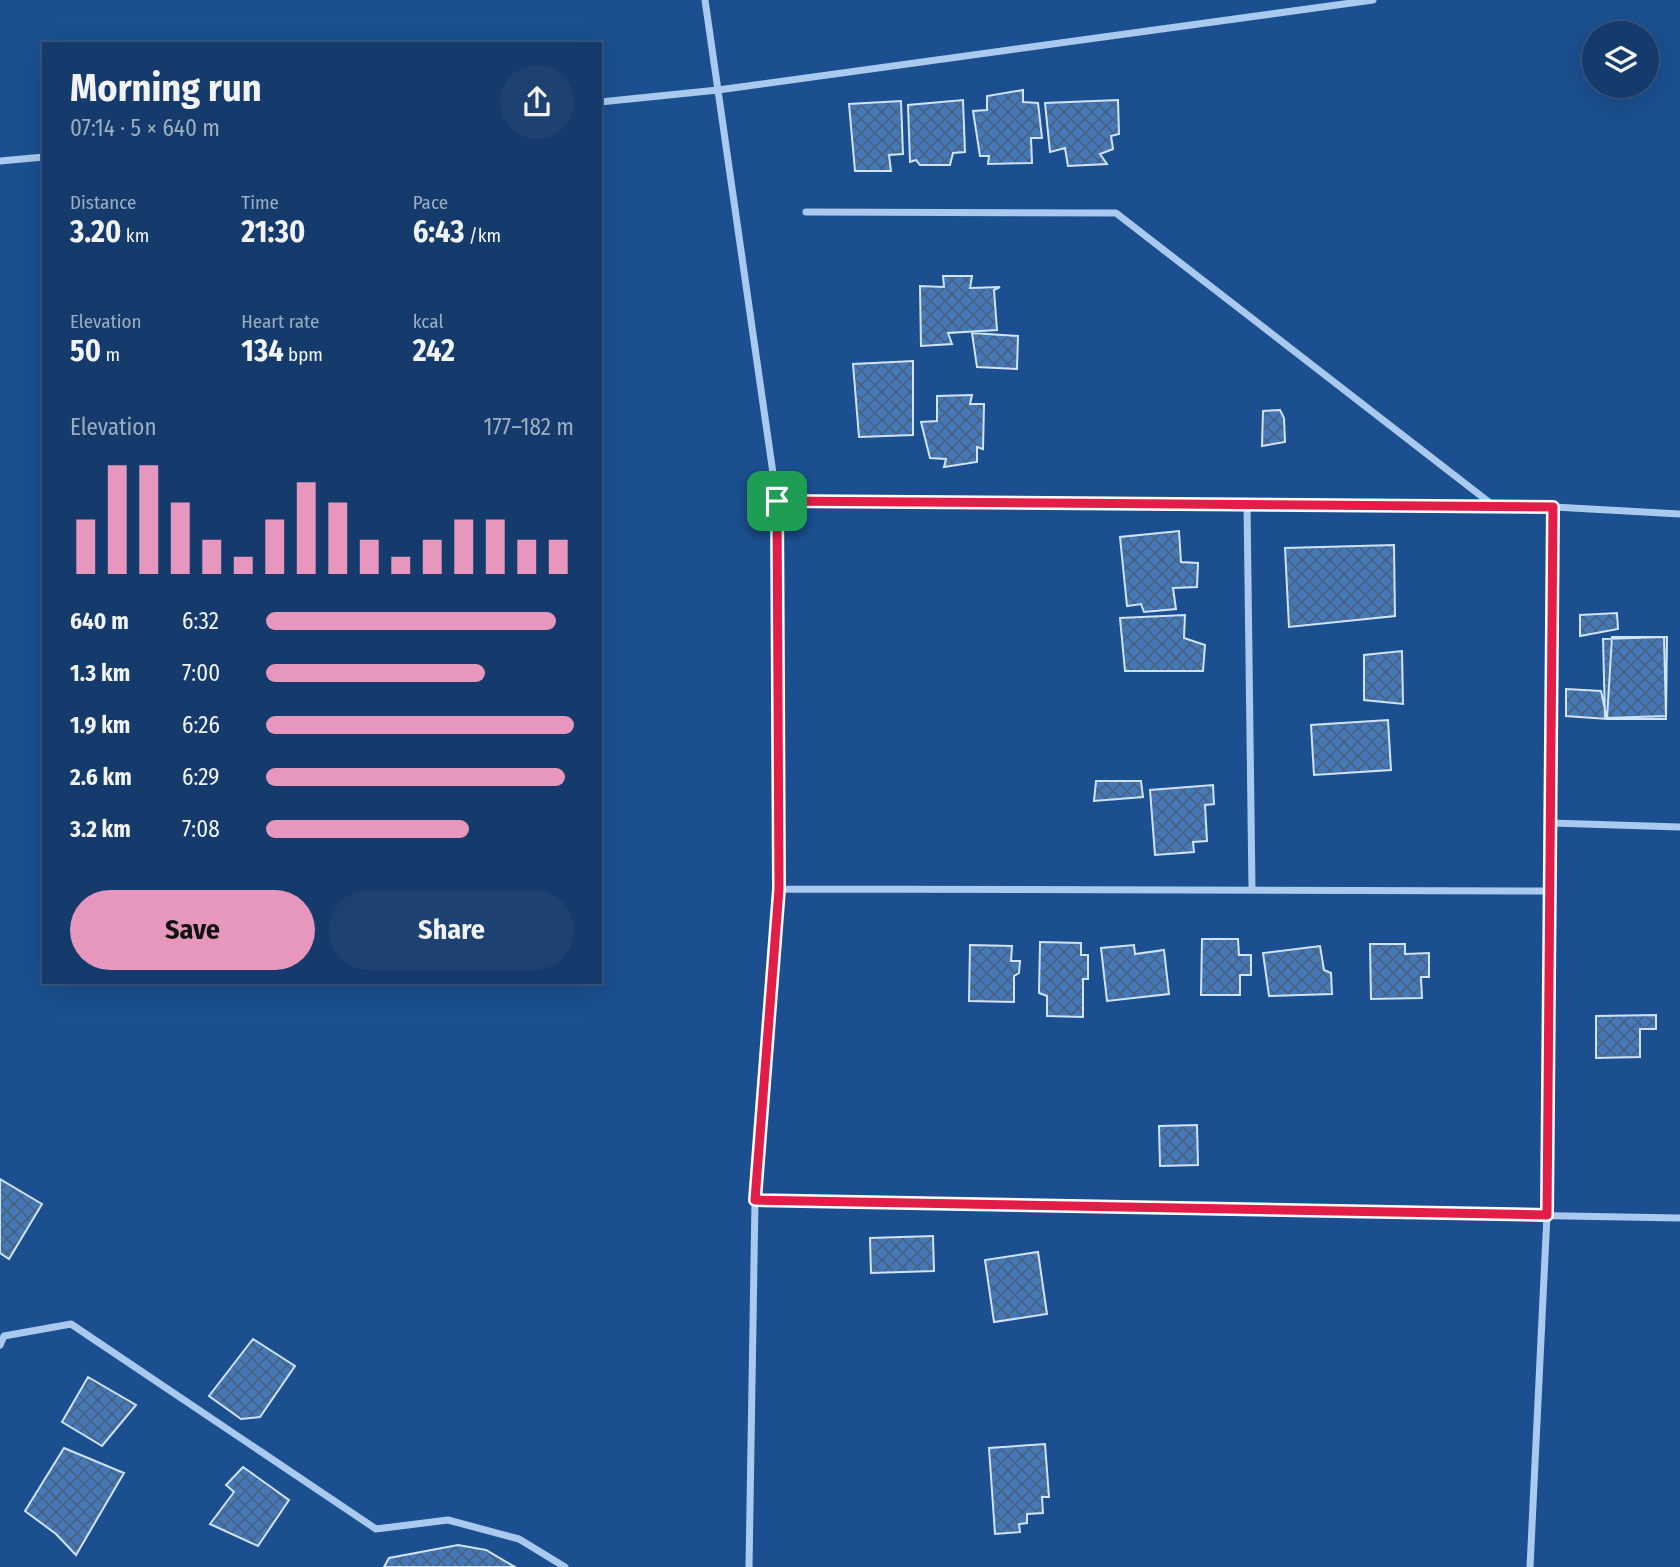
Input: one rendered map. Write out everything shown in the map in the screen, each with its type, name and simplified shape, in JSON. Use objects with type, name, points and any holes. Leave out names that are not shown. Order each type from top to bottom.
[{"type":"street","points":[[705,0],[777,501],[779,889],[755,1200],[749,1567]]},
{"type":"street","points":[[602,102],[718,90],[1373,0]]},
{"type":"street","points":[[0,162],[42,157]]},
{"type":"street","points":[[806,212],[1116,213],[1495,506]]},
{"type":"street","points":[[777,501],[1495,506],[1680,514]]},
{"type":"street","points":[[1247,504],[1252,890]]},
{"type":"street","points":[[1530,1567],[1547,1215],[1553,507]]},
{"type":"street","points":[[1550,823],[1680,827]]},
{"type":"street","points":[[779,889],[1550,891]]},
{"type":"street","points":[[755,1200],[1680,1218]]},
{"type":"street","points":[[0,1345],[4,1335],[71,1324],[376,1529],[448,1520],[519,1539],[565,1567]]},
{"type":"building","points":[[1023,90],[1023,102],[1038,103],[1042,138],[1031,138],[1032,163],[988,164],[989,156],[980,156],[973,111],[987,110],[987,96]]},
{"type":"building","points":[[963,100],[965,152],[953,153],[950,165],[920,165],[916,160],[910,162],[908,105]]},
{"type":"building","points":[[1118,100],[1119,134],[1111,136],[1113,149],[1100,154],[1107,164],[1068,166],[1065,148],[1050,152],[1045,103]]},
{"type":"building","points":[[901,101],[903,154],[889,155],[891,171],[855,171],[849,104]]},
{"type":"building","points":[[943,276],[972,276],[970,288],[1000,287],[994,290],[997,330],[948,333],[952,344],[921,346],[920,286],[944,287]]},
{"type":"building","points":[[972,333],[1018,336],[1017,369],[977,367]]},
{"type":"building","points":[[913,361],[913,435],[859,437],[853,364]]},
{"type":"building","points":[[972,395],[970,404],[984,404],[983,449],[977,447],[977,462],[944,467],[946,459],[930,458],[921,422],[937,421],[937,396]]},
{"type":"building","points":[[1280,410],[1284,418],[1285,442],[1262,446],[1263,411]]},
{"type":"building","points":[[1179,531],[1181,562],[1198,563],[1197,587],[1173,588],[1176,609],[1144,612],[1141,604],[1127,606],[1120,537]]},
{"type":"building","points":[[1394,545],[1395,616],[1289,627],[1285,548]]},
{"type":"building","points":[[1617,613],[1618,629],[1580,636],[1580,615]]},
{"type":"building","points":[[1185,615],[1184,638],[1205,645],[1203,671],[1125,671],[1120,618]]},
{"type":"building","points":[[1612,637],[1667,637],[1666,719],[1607,719]]},
{"type":"building","points":[[1664,637],[1666,716],[1605,718],[1603,639]]},
{"type":"building","points":[[1402,651],[1403,704],[1364,700],[1364,655]]},
{"type":"building","points":[[1566,689],[1601,691],[1607,719],[1566,716]]},
{"type":"building","points":[[1388,720],[1391,770],[1314,775],[1311,725]]},
{"type":"building","points":[[1096,781],[1141,781],[1143,797],[1094,801]]},
{"type":"building","points":[[1213,785],[1214,804],[1205,805],[1207,841],[1193,842],[1194,852],[1155,855],[1150,790]]},
{"type":"building","points":[[1202,939],[1238,939],[1239,955],[1251,955],[1251,975],[1240,975],[1240,995],[1201,995]]},
{"type":"building","points":[[1040,942],[1081,943],[1081,955],[1088,955],[1088,979],[1083,979],[1083,1017],[1047,1016],[1047,996],[1039,993]]},
{"type":"building","points":[[1370,944],[1405,944],[1405,954],[1429,953],[1429,977],[1421,977],[1422,998],[1371,999]]},
{"type":"building","points":[[970,945],[1012,946],[1011,961],[1020,961],[1019,973],[1014,976],[1014,1002],[969,1001]]},
{"type":"building","points":[[1134,945],[1135,954],[1164,950],[1169,994],[1107,1001],[1101,948]]},
{"type":"building","points":[[1320,946],[1324,970],[1331,973],[1332,994],[1269,996],[1263,953]]},
{"type":"building","points":[[1656,1015],[1656,1029],[1640,1029],[1640,1057],[1596,1058],[1596,1016]]},
{"type":"building","points":[[1197,1125],[1198,1165],[1160,1166],[1159,1126]]},
{"type":"building","points":[[0,1179],[42,1204],[9,1259],[0,1253]]},
{"type":"building","points":[[933,1236],[934,1271],[871,1273],[870,1238]]},
{"type":"building","points":[[1038,1252],[1047,1314],[994,1322],[985,1260]]},
{"type":"building","points":[[253,1339],[295,1366],[260,1417],[241,1419],[209,1396]]},
{"type":"building","points":[[88,1377],[136,1405],[102,1446],[62,1422]]},
{"type":"building","points":[[1045,1444],[1049,1497],[1042,1497],[1043,1513],[1027,1514],[1027,1523],[1019,1524],[1020,1532],[995,1534],[989,1448]]},
{"type":"building","points":[[64,1448],[124,1473],[76,1555],[56,1534],[25,1511]]},
{"type":"building","points":[[243,1467],[289,1500],[258,1546],[210,1524],[234,1492],[226,1485]]},
{"type":"building","points":[[458,1545],[486,1550],[515,1567],[384,1567],[389,1558]]},
{"type":"route","points":[[777,501],[1553,507],[1547,1215],[755,1200],[779,889],[777,501]]}]
